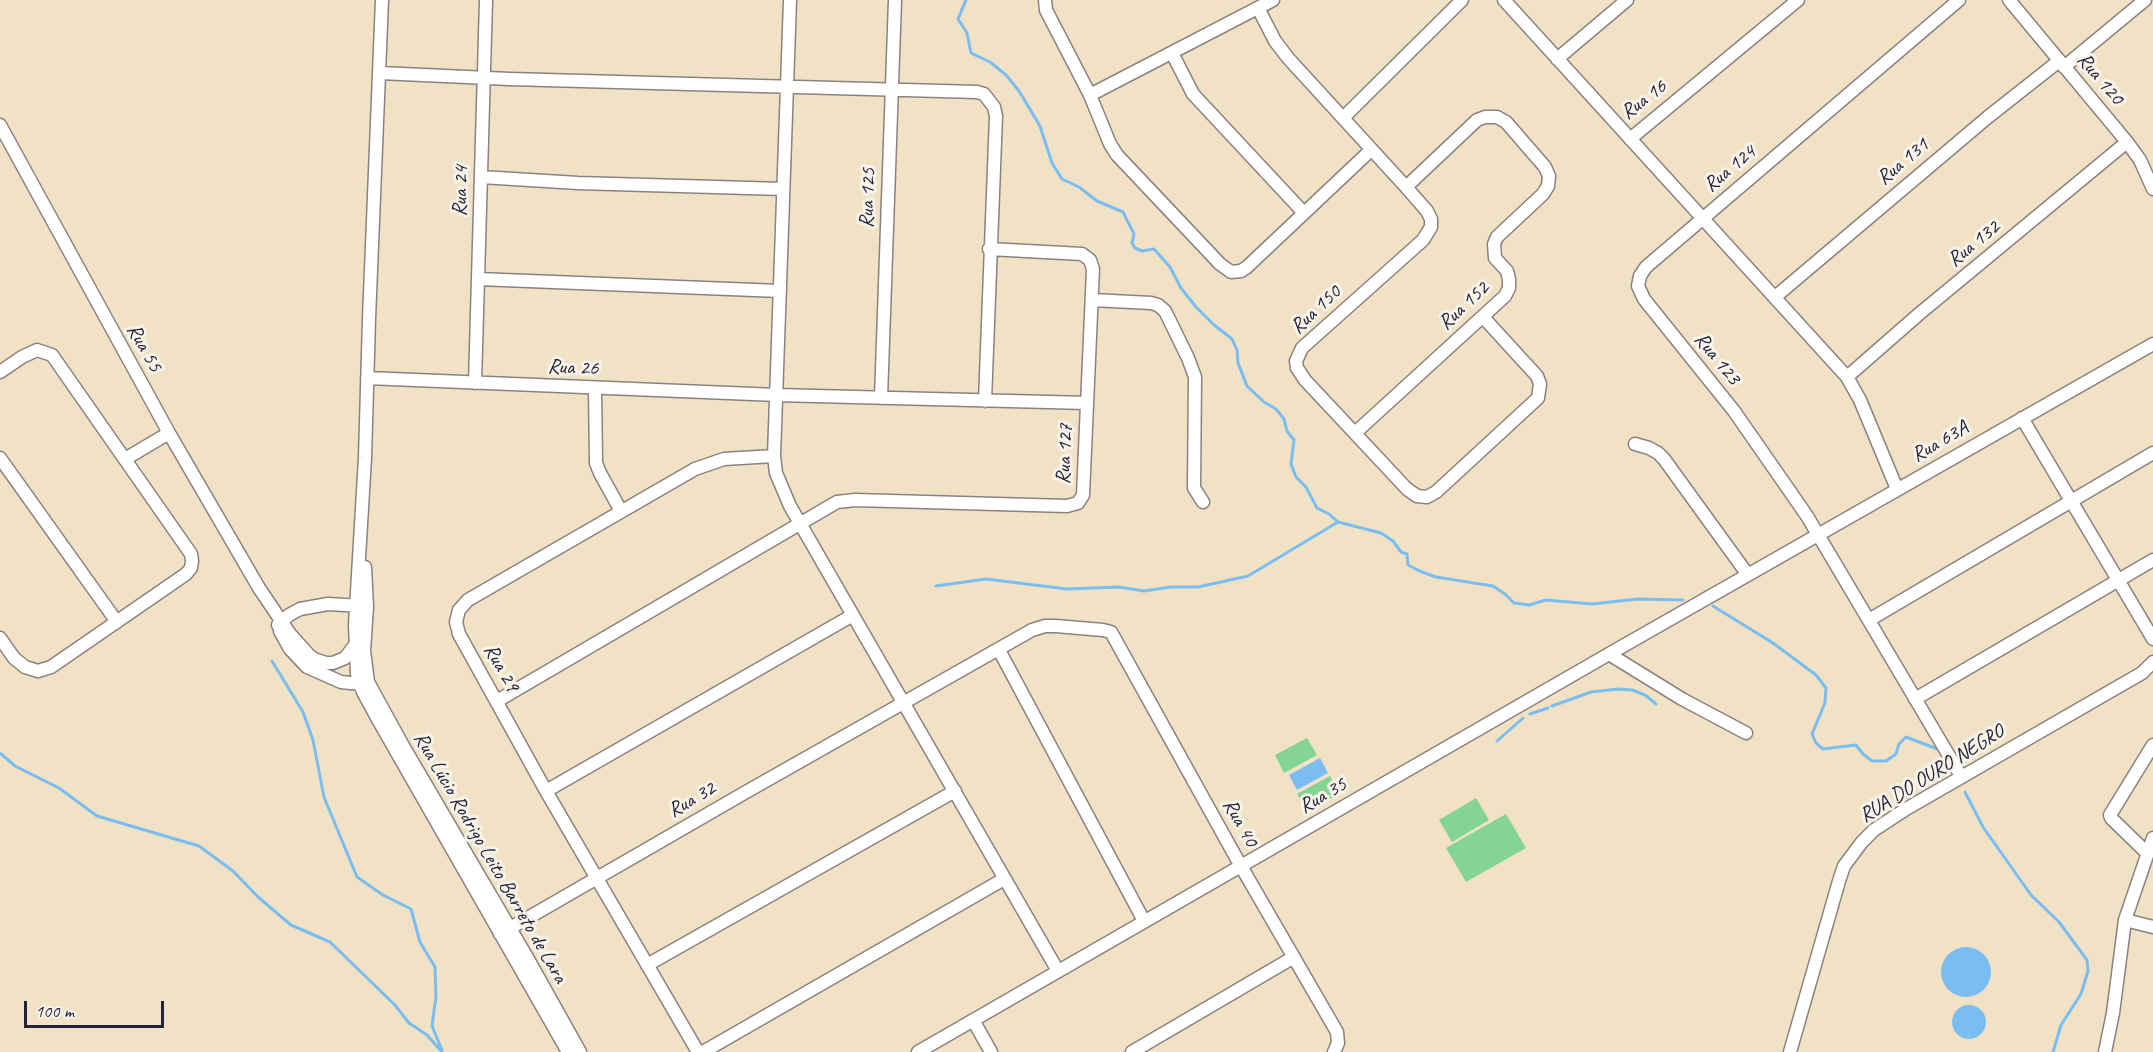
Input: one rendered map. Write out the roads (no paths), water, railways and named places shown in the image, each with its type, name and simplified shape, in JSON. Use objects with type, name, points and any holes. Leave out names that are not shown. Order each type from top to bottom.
[{"type":"street","points":[[364,683],[363,504],[382,0]]},
{"type":"street","name":"Rua 24","points":[[475,383],[486,0]]},
{"type":"street","points":[[790,0],[774,456],[779,484],[1058,971]]},
{"type":"street","name":"Rua 125","points":[[880,398],[895,0]]},
{"type":"street","points":[[1045,0],[1046,10],[1090,95],[1110,144],[1117,155],[1226,270],[1236,273],[1247,267],[1371,150]]},
{"type":"street","points":[[1090,95],[1273,0]]},
{"type":"street","points":[[1343,118],[1462,0]]},
{"type":"street","name":"Rua 16","points":[[1503,0],[1630,139],[1798,0]]},
{"type":"street","points":[[1557,59],[1627,0]]},
{"type":"street","name":"Rua 124","points":[[1897,489],[1860,400],[1847,377],[1702,219],[1959,0]]},
{"type":"street","name":"Rua 120","points":[[2009,0],[2127,142],[2140,160],[2153,189]]},
{"type":"street","points":[[2147,0],[2153,7]]},
{"type":"street","name":"Rua 131","points":[[1775,297],[1979,124],[2147,0]]},
{"type":"street","name":"Rua 150","points":[[1258,8],[1275,41],[1288,58],[1406,187],[1431,219],[1428,234],[1302,348],[1297,357],[1297,368],[1300,374],[1407,489],[1417,496],[1432,495],[1535,402],[1540,393],[1537,376],[1483,317]]},
{"type":"street","points":[[1172,53],[1193,94],[1304,213]]},
{"type":"street","points":[[380,73],[984,94],[990,100],[996,116],[989,249],[985,401]]},
{"type":"street","name":"Rua 152","points":[[1355,434],[1505,296],[1509,288],[1507,271],[1495,258],[1497,237],[1543,194],[1550,181],[1547,170],[1506,122],[1497,117],[1485,117],[1477,120],[1406,187]]},
{"type":"street","name":"Rua 55","points":[[0,125],[169,433],[280,623]]},
{"type":"street","points":[[1630,139],[1702,219]]},
{"type":"street","name":"Rua 132","points":[[1847,377],[2127,142]]},
{"type":"street","points":[[481,177],[579,183],[783,189]]},
{"type":"street","name":"Rua 123","points":[[1702,219],[1642,271],[1638,281],[1641,295],[1734,411],[1818,535],[1960,776]]},
{"type":"street","name":"Rua 127","points":[[497,701],[832,505],[848,500],[1074,505],[1083,495],[1093,269],[1090,260],[1082,254],[989,249]]},
{"type":"street","points":[[478,279],[780,291]]},
{"type":"street","points":[[1092,300],[1151,303],[1165,311],[1195,377],[1194,488],[1203,502]]},
{"type":"street","name":"Rua 63A","points":[[1748,575],[2153,344]]},
{"type":"street","points":[[0,372],[37,350],[52,355],[190,554],[192,564],[186,574],[51,667],[38,671],[25,667],[14,658],[0,638]]},
{"type":"street","name":"Rua 26","points":[[368,378],[777,395],[1087,403]]},
{"type":"street","points":[[596,388],[596,463],[621,511]]},
{"type":"street","points":[[2022,418],[2153,639]]},
{"type":"street","points":[[124,459],[169,433]]},
{"type":"street","points":[[1635,444],[1649,448],[1664,459],[1748,575]]},
{"type":"street","points":[[1869,620],[2153,453]]},
{"type":"street","name":"Rua 29","points":[[698,1052],[546,791],[459,634],[456,622],[459,610],[468,600],[695,469],[730,458],[774,456]]},
{"type":"street","points":[[0,458],[117,622]]},
{"type":"street","points":[[1915,699],[2153,560]]},
{"type":"street","name":"Rua 35","points":[[918,1052],[1748,575]]},
{"type":"street","points":[[280,623],[300,609],[328,604],[362,606]]},
{"type":"street","points":[[362,606],[355,645],[356,666],[364,683]]},
{"type":"street","points":[[546,791],[853,615]]},
{"type":"street","points":[[280,623],[297,644],[320,661],[339,661],[348,656],[355,645]]},
{"type":"street","points":[[280,623],[290,649],[307,667],[341,682],[364,683]]},
{"type":"street","name":"Rua 32","points":[[505,931],[1032,630],[1045,626],[1111,632]]},
{"type":"street","name":"Rua 40","points":[[1111,632],[1241,866],[1337,1032],[1338,1043],[1334,1052]]},
{"type":"street","points":[[999,650],[1144,921]]},
{"type":"street","points":[[1609,654],[1682,699],[1746,733]]},
{"type":"street","name":"RUA DO OURO NEGRO","points":[[1790,1052],[1844,866],[1862,842],[1874,830],[1960,776],[2142,673],[2153,662]]},
{"type":"street","name":"Rua Lúcio Rodrigo Leito Barreto de Lara","points":[[364,683],[402,744],[505,931],[568,1052]]},
{"type":"street","points":[[2147,853],[2110,815],[2153,745]]},
{"type":"street","points":[[647,965],[955,791]]},
{"type":"street","points":[[2105,1052],[2113,1013],[2125,920],[2153,838]]},
{"type":"street","points":[[703,1052],[1004,879]]},
{"type":"street","points":[[2125,920],[2153,927]]},
{"type":"street","name":"Rua Lúcio Rodrigo Leito Barreto de Lara","points":[[505,931],[580,1052]]},
{"type":"street","points":[[1131,1052],[1294,957]]},
{"type":"street","points":[[973,1020],[991,1052]]},
{"type":"water","points":[[1320,758],[1328,773],[1297,790],[1289,775]]},
{"type":"water","points":[[1966,947],[1984,954],[1991,972],[1984,990],[1966,997],[1948,990],[1941,972],[1948,954]]},
{"type":"water","points":[[1969,1005],[1981,1010],[1986,1022],[1981,1034],[1969,1039],[1957,1034],[1952,1022],[1957,1010]]},
{"type":"waterway","points":[[966,0],[958,19],[967,33],[971,53],[990,62],[1006,75],[1019,91],[1040,126],[1052,163],[1062,179],[1079,187],[1097,201],[1123,212],[1134,234],[1132,243],[1135,248],[1142,251],[1154,249],[1170,267],[1181,288],[1196,307],[1232,339],[1247,386],[1264,402],[1276,409],[1284,419],[1287,431],[1294,440],[1291,464],[1296,477],[1306,487],[1317,508],[1338,522],[1381,533],[1393,541],[1401,552],[1407,554],[1408,565],[1422,572],[1436,577],[1493,586],[1514,603],[1529,605],[1546,600],[1592,604],[1638,599],[1683,600]]},
{"type":"waterway","points":[[936,586],[986,579],[1067,589],[1119,587],[1144,591],[1171,587],[1198,587],[1248,576],[1338,522]]},
{"type":"waterway","points":[[1713,606],[1773,643],[1816,675],[1826,688],[1825,703],[1812,734],[1816,743],[1823,749],[1856,745],[1872,761],[1886,761],[1896,754],[1899,744],[1906,737],[1940,750]]},
{"type":"waterway","points":[[272,661],[303,712],[313,740],[324,797],[357,877],[383,895],[411,909],[420,942],[435,967],[436,997],[432,1026],[442,1050]]},
{"type":"waterway","points":[[1552,706],[1591,692],[1618,689],[1632,690],[1645,695],[1656,704]]},
{"type":"waterway","points":[[1530,714],[1548,708]]},
{"type":"waterway","points":[[1497,741],[1523,718]]},
{"type":"waterway","points":[[0,753],[15,766],[59,788],[97,816],[199,846],[233,871],[258,897],[291,925],[330,942],[395,1005],[409,1023],[427,1035],[442,1052]]},
{"type":"waterway","points":[[1965,792],[1983,827],[2031,895],[2059,922],[2087,960],[2088,971],[2081,994],[2061,1025],[2053,1052]]}]
